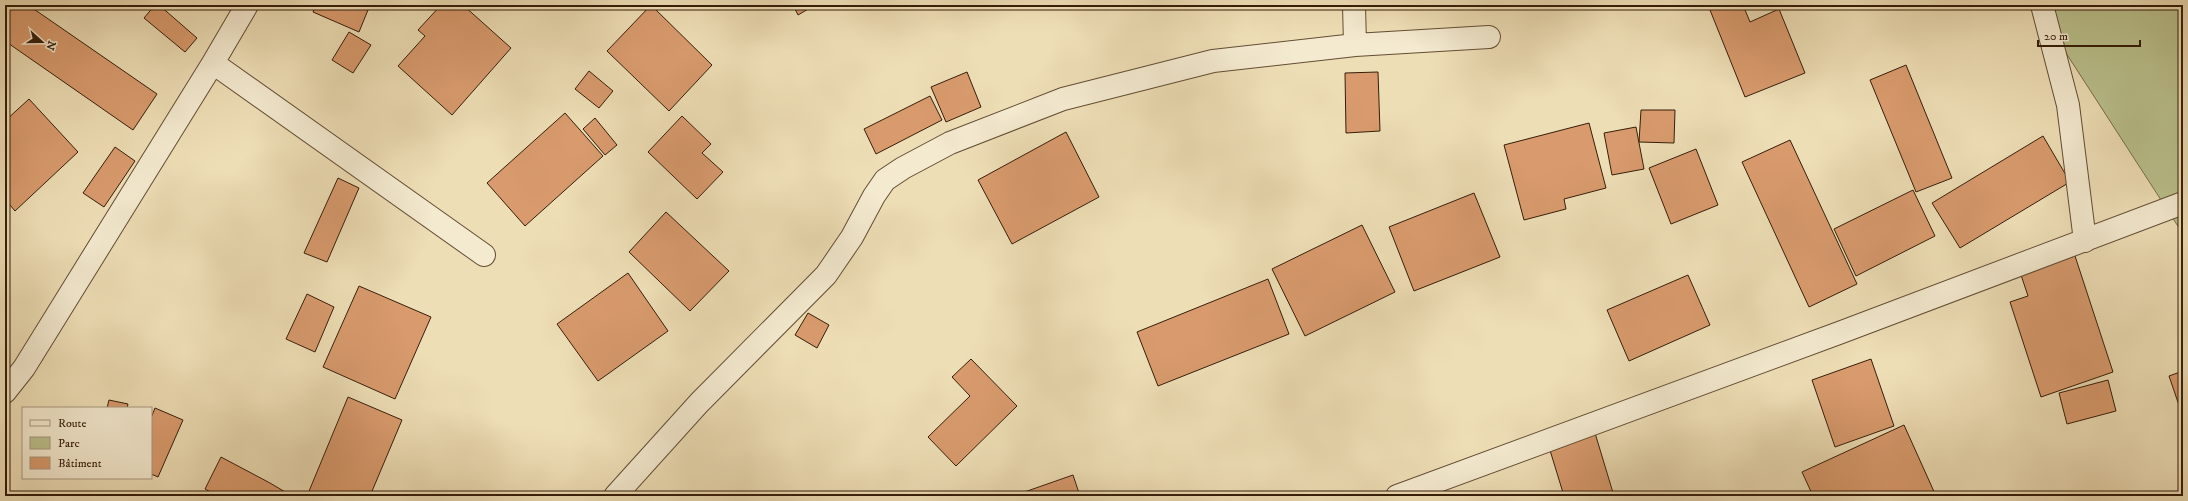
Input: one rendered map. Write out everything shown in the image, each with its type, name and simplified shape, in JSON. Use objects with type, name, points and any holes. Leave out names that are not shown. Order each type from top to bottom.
[{"type":"street","points":[[5,392],[24,368],[214,63],[247,5]]},
{"type":"street","points":[[1354,5],[1355,45]]},
{"type":"street","points":[[2042,5],[2068,105],[2085,241]]},
{"type":"street","points":[[616,496],[699,403],[826,275],[852,237],[874,196],[885,180],[903,168],[950,143],[1063,99],[1213,61],[1355,45],[1489,37]]},
{"type":"street","points":[[214,63],[484,255]]},
{"type":"street","points":[[1396,496],[2085,241],[2183,203]]},
{"type":"green space","points":[[2035,5],[2183,5],[2183,234]]},
{"type":"building","points":[[5,5],[28,5],[157,94],[133,130],[5,41]]},
{"type":"building","points":[[155,5],[159,5],[197,38],[185,52],[144,18]]},
{"type":"building","points":[[316,5],[370,5],[359,32],[313,12]]},
{"type":"building","points":[[441,5],[463,5],[511,48],[452,115],[398,66],[425,36],[418,30]]},
{"type":"building","points":[[651,5],[712,65],[669,111],[607,51]]},
{"type":"building","points":[[793,5],[815,5],[798,15]]},
{"type":"building","points":[[1708,5],[1743,5],[1750,22],[1779,9],[1805,73],[1745,97]]},
{"type":"building","points":[[349,32],[371,45],[353,73],[332,60]]},
{"type":"building","points":[[1906,65],[1952,178],[1916,192],[1870,80]]},
{"type":"building","points":[[589,71],[613,91],[599,108],[575,89]]},
{"type":"building","points":[[967,72],[981,107],[946,122],[931,87]]},
{"type":"building","points":[[1378,72],[1380,131],[1346,133],[1345,73]]},
{"type":"building","points":[[930,96],[942,120],[876,154],[864,129]]},
{"type":"building","points":[[29,99],[78,152],[15,211],[5,199],[5,121]]},
{"type":"building","points":[[1641,110],[1675,110],[1674,143],[1639,142]]},
{"type":"building","points":[[565,113],[603,156],[525,226],[487,183]]},
{"type":"building","points":[[682,116],[711,144],[702,153],[723,172],[697,199],[648,152]]},
{"type":"building","points":[[595,118],[617,145],[605,155],[583,129]]},
{"type":"building","points":[[1589,123],[1606,188],[1564,199],[1566,209],[1524,220],[1504,145]]},
{"type":"building","points":[[1636,127],[1644,169],[1612,175],[1604,133]]},
{"type":"building","points":[[1066,132],[1099,197],[1012,244],[978,180]]},
{"type":"building","points":[[2043,136],[2070,182],[1960,248],[1932,203]]},
{"type":"building","points":[[1790,140],[1857,284],[1809,307],[1742,162]]},
{"type":"building","points":[[115,147],[135,161],[104,207],[83,193]]},
{"type":"building","points":[[1696,149],[1718,205],[1671,224],[1649,168]]},
{"type":"building","points":[[338,178],[359,188],[327,262],[304,253]]},
{"type":"building","points":[[1913,190],[1935,236],[1856,276],[1834,229]]},
{"type":"building","points":[[1474,193],[1500,257],[1414,291],[1389,227]]},
{"type":"building","points":[[666,212],[729,271],[690,311],[629,252]]},
{"type":"building","points":[[1362,225],[1395,292],[1305,336],[1272,269]]},
{"type":"building","points":[[2075,256],[2113,372],[2041,397],[2010,302],[2028,296],[2021,275]]},
{"type":"building","points":[[628,273],[668,331],[598,381],[557,324]]},
{"type":"building","points":[[1688,275],[1710,325],[1629,361],[1607,310]]},
{"type":"building","points":[[1268,279],[1289,334],[1158,386],[1137,332]]},
{"type":"building","points":[[359,286],[431,317],[395,399],[323,367]]},
{"type":"building","points":[[307,294],[334,307],[315,352],[286,339]]},
{"type":"building","points":[[808,313],[829,325],[817,348],[795,335]]},
{"type":"building","points":[[971,359],[1017,406],[956,466],[928,437],[970,396],[952,377]]},
{"type":"building","points":[[1871,359],[1894,426],[1835,447],[1812,380]]},
{"type":"building","points":[[2183,371],[2183,417],[2169,376]]},
{"type":"building","points":[[2108,380],[2116,411],[2067,424],[2059,393]]},
{"type":"building","points":[[348,397],[402,420],[370,496],[307,496]]},
{"type":"building","points":[[109,400],[128,404],[127,407],[107,407]]},
{"type":"building","points":[[155,408],[183,420],[158,477],[152,474],[152,416]]},
{"type":"building","points":[[1904,425],[1936,496],[1813,496],[1802,472]]},
{"type":"building","points":[[1595,433],[1614,496],[1564,496],[1549,447]]},
{"type":"building","points":[[221,457],[292,496],[218,496],[205,489]]},
{"type":"building","points":[[1073,475],[1080,496],[1013,496]]}]
